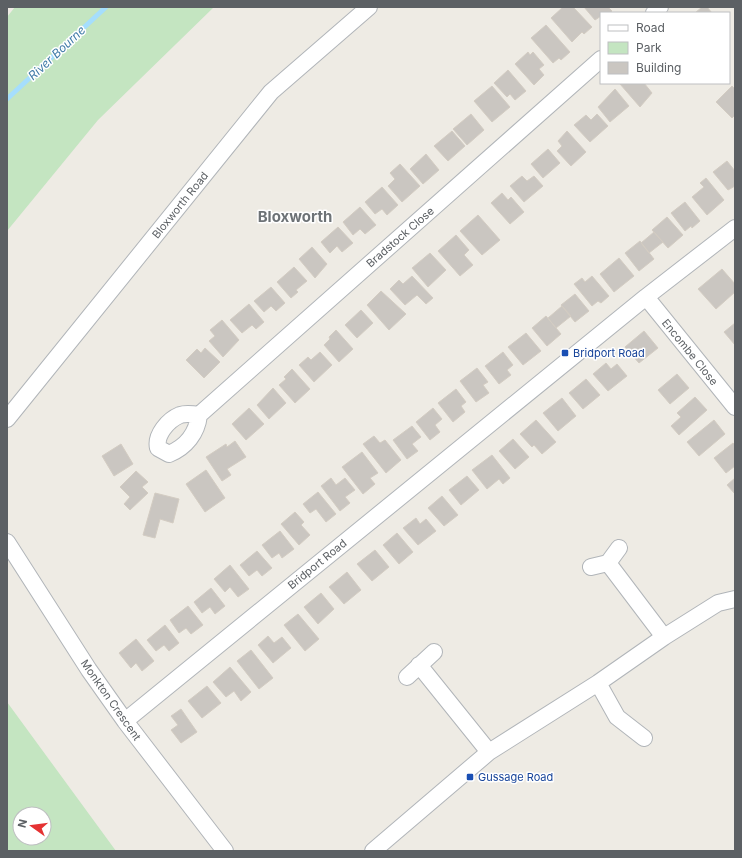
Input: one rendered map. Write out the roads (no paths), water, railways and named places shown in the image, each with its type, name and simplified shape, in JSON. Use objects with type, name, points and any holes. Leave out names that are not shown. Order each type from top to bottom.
[{"type":"street","name":"Bloxworth Road","points":[[7,419],[271,92],[368,7]]},
{"type":"street","name":"Bradstock Close","points":[[199,415],[600,61]]},
{"type":"street","name":"Bridport Road","points":[[125,721],[646,297],[735,228]]},
{"type":"street","name":"Encombe Close","points":[[646,297],[735,407]]},
{"type":"street","name":"Monkton Crescent","points":[[7,542],[89,670],[125,721],[225,851]]},
{"type":"street","points":[[591,567],[608,562],[619,548]]},
{"type":"street","points":[[608,562],[664,637]]},
{"type":"street","points":[[374,851],[490,752],[598,683],[664,637],[718,603],[735,599]]},
{"type":"street","points":[[407,677],[434,652]]},
{"type":"street","points":[[419,665],[490,752]]},
{"type":"street","points":[[598,683],[617,717],[644,738]]},
{"type":"waterway","name":"River Bourne","points":[[7,99],[106,7]]},
{"type":"place","name":"Bridport Road","points":[[565,353]]},
{"type":"place","name":"Gussage Road","points":[[470,777]]},
{"type":"district","name":"Bloxworth","points":[[295,217]]}]
